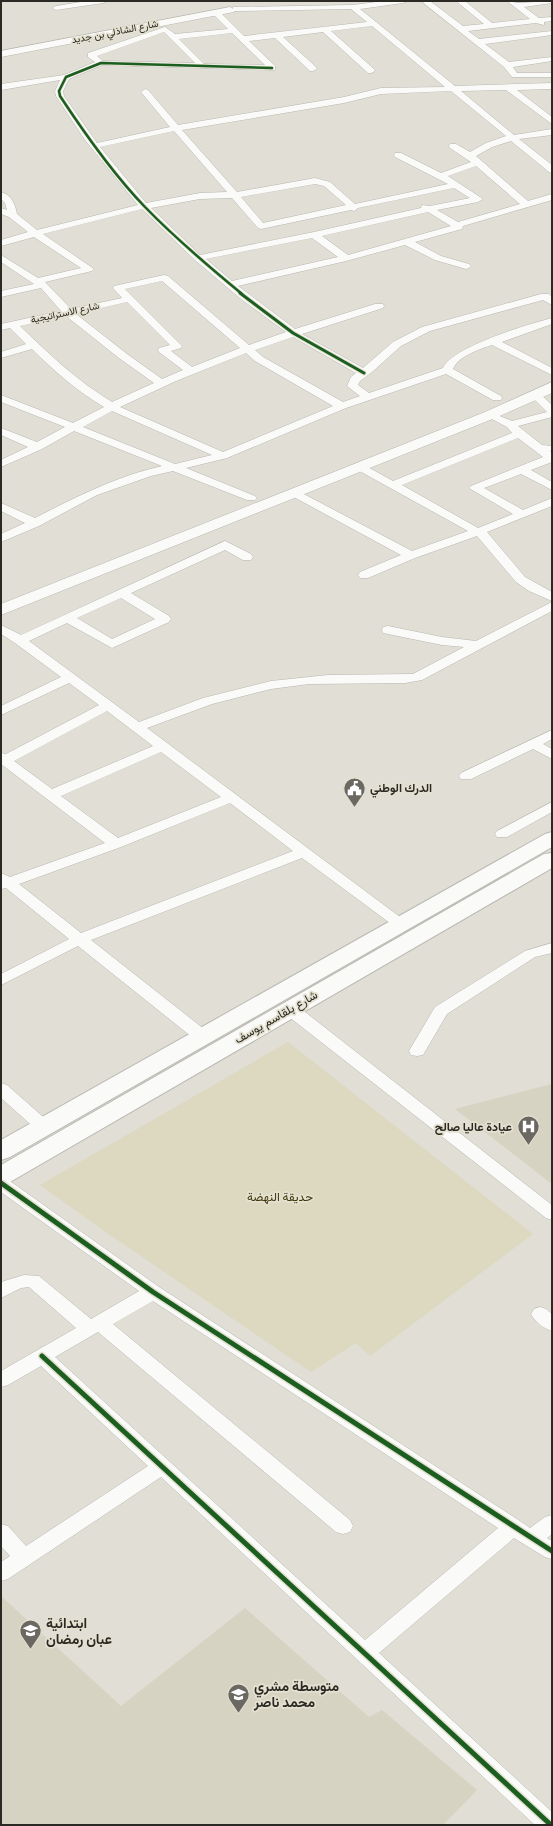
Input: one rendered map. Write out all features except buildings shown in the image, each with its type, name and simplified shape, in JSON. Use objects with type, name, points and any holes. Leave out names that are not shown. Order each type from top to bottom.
[{"type":"main road","name":"شارع بلقاسم يوسف","points":[[1,1151],[203,1037],[399,922],[552,838]]},
{"type":"main road","name":"شارع بلقاسم يوسف","points":[[1,1176],[552,859]]},
{"type":"street","points":[[56,8],[103,1]]},
{"type":"street","points":[[1,87],[66,77],[101,63],[272,68],[234,31],[230,6],[266,8],[284,4],[353,7],[403,1]]},
{"type":"street","points":[[425,1],[507,65],[515,75],[552,75]]},
{"type":"street","points":[[460,1],[491,26]]},
{"type":"street","points":[[514,3],[552,1]]},
{"type":"street","points":[[514,3],[552,32]]},
{"type":"street","points":[[284,4],[312,31]]},
{"type":"street","name":"شارع الشاذلي بن جديد","points":[[1,49],[230,6]]},
{"type":"street","name":"شارع الشاذلي بن جديد","points":[[1,54],[230,6]]},
{"type":"street","points":[[353,7],[552,170]]},
{"type":"street","points":[[461,29],[552,19]]},
{"type":"street","points":[[242,39],[373,24]]},
{"type":"street","points":[[101,63],[92,55],[165,29],[202,66]]},
{"type":"street","points":[[324,29],[371,71]]},
{"type":"street","points":[[174,37],[234,31]]},
{"type":"street","points":[[477,42],[552,32]]},
{"type":"street","points":[[277,35],[313,69]]},
{"type":"street","points":[[507,65],[552,59]]},
{"type":"street","points":[[66,77],[60,91],[60,96],[95,146],[144,206],[198,258],[230,285],[294,333],[364,373]]},
{"type":"street","points":[[95,146],[176,128],[344,100],[381,91],[552,86]]},
{"type":"street","points":[[508,87],[552,121]]},
{"type":"street","points":[[145,92],[261,226],[268,244]]},
{"type":"street","points":[[441,176],[473,160],[484,146],[512,138],[552,132]]},
{"type":"street","points":[[453,146],[473,160],[527,205]]},
{"type":"street","points":[[198,258],[314,235],[478,199],[441,176],[398,155]]},
{"type":"street","points":[[1,243],[57,227],[144,206],[200,196],[235,195],[316,181],[327,184],[354,208]]},
{"type":"street","points":[[261,226],[354,208],[456,185]]},
{"type":"street","points":[[1,195],[7,199],[11,205],[12,214]]},
{"type":"street","points":[[407,196],[458,225]]},
{"type":"street","points":[[230,285],[346,258],[459,227],[458,225],[552,197]]},
{"type":"street","points":[[1,211],[12,214],[36,234],[89,269],[1,294]]},
{"type":"street","points":[[314,235],[346,258]]},
{"type":"street","points":[[405,241],[438,258],[466,266]]},
{"type":"street","points":[[1,258],[40,283],[68,312],[123,356],[161,383]]},
{"type":"street","points":[[190,370],[163,350],[177,346],[118,288],[164,278],[248,348],[259,359],[342,406]]},
{"type":"street","points":[[368,397],[352,386],[354,379],[364,373],[397,344],[426,329],[550,297]]},
{"type":"street","name":"شارع الاستراتيجية","points":[[1,327],[129,299]]},
{"type":"street","points":[[1,464],[38,447],[112,407],[190,370],[248,348],[379,306]]},
{"type":"street","points":[[1,538],[35,523],[93,493],[148,474],[222,456],[288,430],[342,406],[447,370],[454,358],[493,341],[552,321]]},
{"type":"street","points":[[12,324],[58,369],[92,395],[112,407],[222,456]]},
{"type":"street","points":[[493,341],[552,372]]},
{"type":"street","points":[[1,355],[34,345]]},
{"type":"street","points":[[447,370],[497,398]]},
{"type":"street","points":[[1,597],[252,498],[552,375]]},
{"type":"street","points":[[1,610],[360,468],[490,415],[552,387]]},
{"type":"street","points":[[534,394],[552,411]]},
{"type":"street","points":[[1,398],[252,498]]},
{"type":"street","points":[[511,425],[552,414]]},
{"type":"street","points":[[490,415],[511,425],[519,434],[552,455]]},
{"type":"street","points":[[1,431],[38,447]]},
{"type":"street","points":[[393,486],[519,434]]},
{"type":"street","points":[[522,514],[475,488],[522,470],[552,455]]},
{"type":"street","points":[[360,468],[478,532],[492,544],[517,576],[526,583],[552,597]]},
{"type":"street","points":[[522,470],[552,487]]},
{"type":"street","points":[[294,493],[411,555]]},
{"type":"street","points":[[364,575],[411,555],[478,532],[552,502]]},
{"type":"street","points":[[1,507],[35,523]]},
{"type":"street","points":[[20,640],[225,545],[247,557]]},
{"type":"street","points":[[68,618],[112,644],[165,619],[121,593]]},
{"type":"street","points":[[136,728],[173,713],[253,688],[323,679],[405,679],[417,677],[552,606]]},
{"type":"street","points":[[1,629],[20,640],[136,728],[399,922]]},
{"type":"street","points":[[388,630],[430,639],[478,645]]},
{"type":"street","points":[[1,710],[70,677]]},
{"type":"street","points":[[107,706],[3,759],[116,844]]},
{"type":"street","points":[[466,776],[552,734]]},
{"type":"street","points":[[533,744],[552,755]]},
{"type":"street","points":[[51,795],[162,747]]},
{"type":"street","points":[[3,881],[116,844],[231,798]]},
{"type":"street","points":[[502,834],[552,806]]},
{"type":"street","points":[[1,980],[80,939],[304,852]]},
{"type":"street","points":[[3,881],[80,939],[203,1037]]},
{"type":"street","points":[[417,1051],[441,1011],[530,954],[552,948]]},
{"type":"street","points":[[290,1009],[552,1214]]},
{"type":"street","points":[[1,1089],[44,1127]]},
{"type":"street","points":[[1,1183],[152,1292],[512,1527],[552,1551]]},
{"type":"street","points":[[1,1291],[12,1284],[25,1280],[33,1281],[94,1326],[343,1526]]},
{"type":"street","points":[[1,1380],[152,1292]]},
{"type":"street","points":[[42,1356],[551,1825]]},
{"type":"street","points":[[1,1573],[161,1467]]},
{"type":"street","points":[[531,1538],[552,1523]]},
{"type":"street","points":[[364,1653],[512,1527]]},
{"type":"street","points":[[1,1532],[24,1558]]},
{"type":"shaded area","name":"عيادة عاليا صالح","points":[[552,1084],[552,1184],[455,1109]]},
{"type":"shaded area","name":"متوسطة مشري محمد ناصر","points":[[1,1596],[121,1706],[245,1608],[369,1717],[382,1710],[477,1790],[443,1825],[1,1825]]},
{"type":"green space","name":"حديقة النهضة","points":[[288,1042],[533,1234],[370,1356],[356,1343],[311,1372],[107,1233],[40,1185]]},
{"type":"cycle path","points":[[272,68],[101,63],[66,77],[59,91],[60,96],[88,138],[144,206],[198,258],[245,297],[293,333],[364,373]]},
{"type":"cycle path","points":[[1,1183],[153,1292],[552,1551]]},
{"type":"cycle path","points":[[42,1356],[551,1825]]},
{"type":"place","name":"الدرك الوطني","points":[[355,808]]},
{"type":"place","name":"عيادة عاليا صالح","points":[[528,1146]]},
{"type":"place","name":"ابتدائية عبان رمضان","points":[[31,1650]]},
{"type":"place","name":"متوسطة مشري محمد ناصر","points":[[238,1714]]}]
